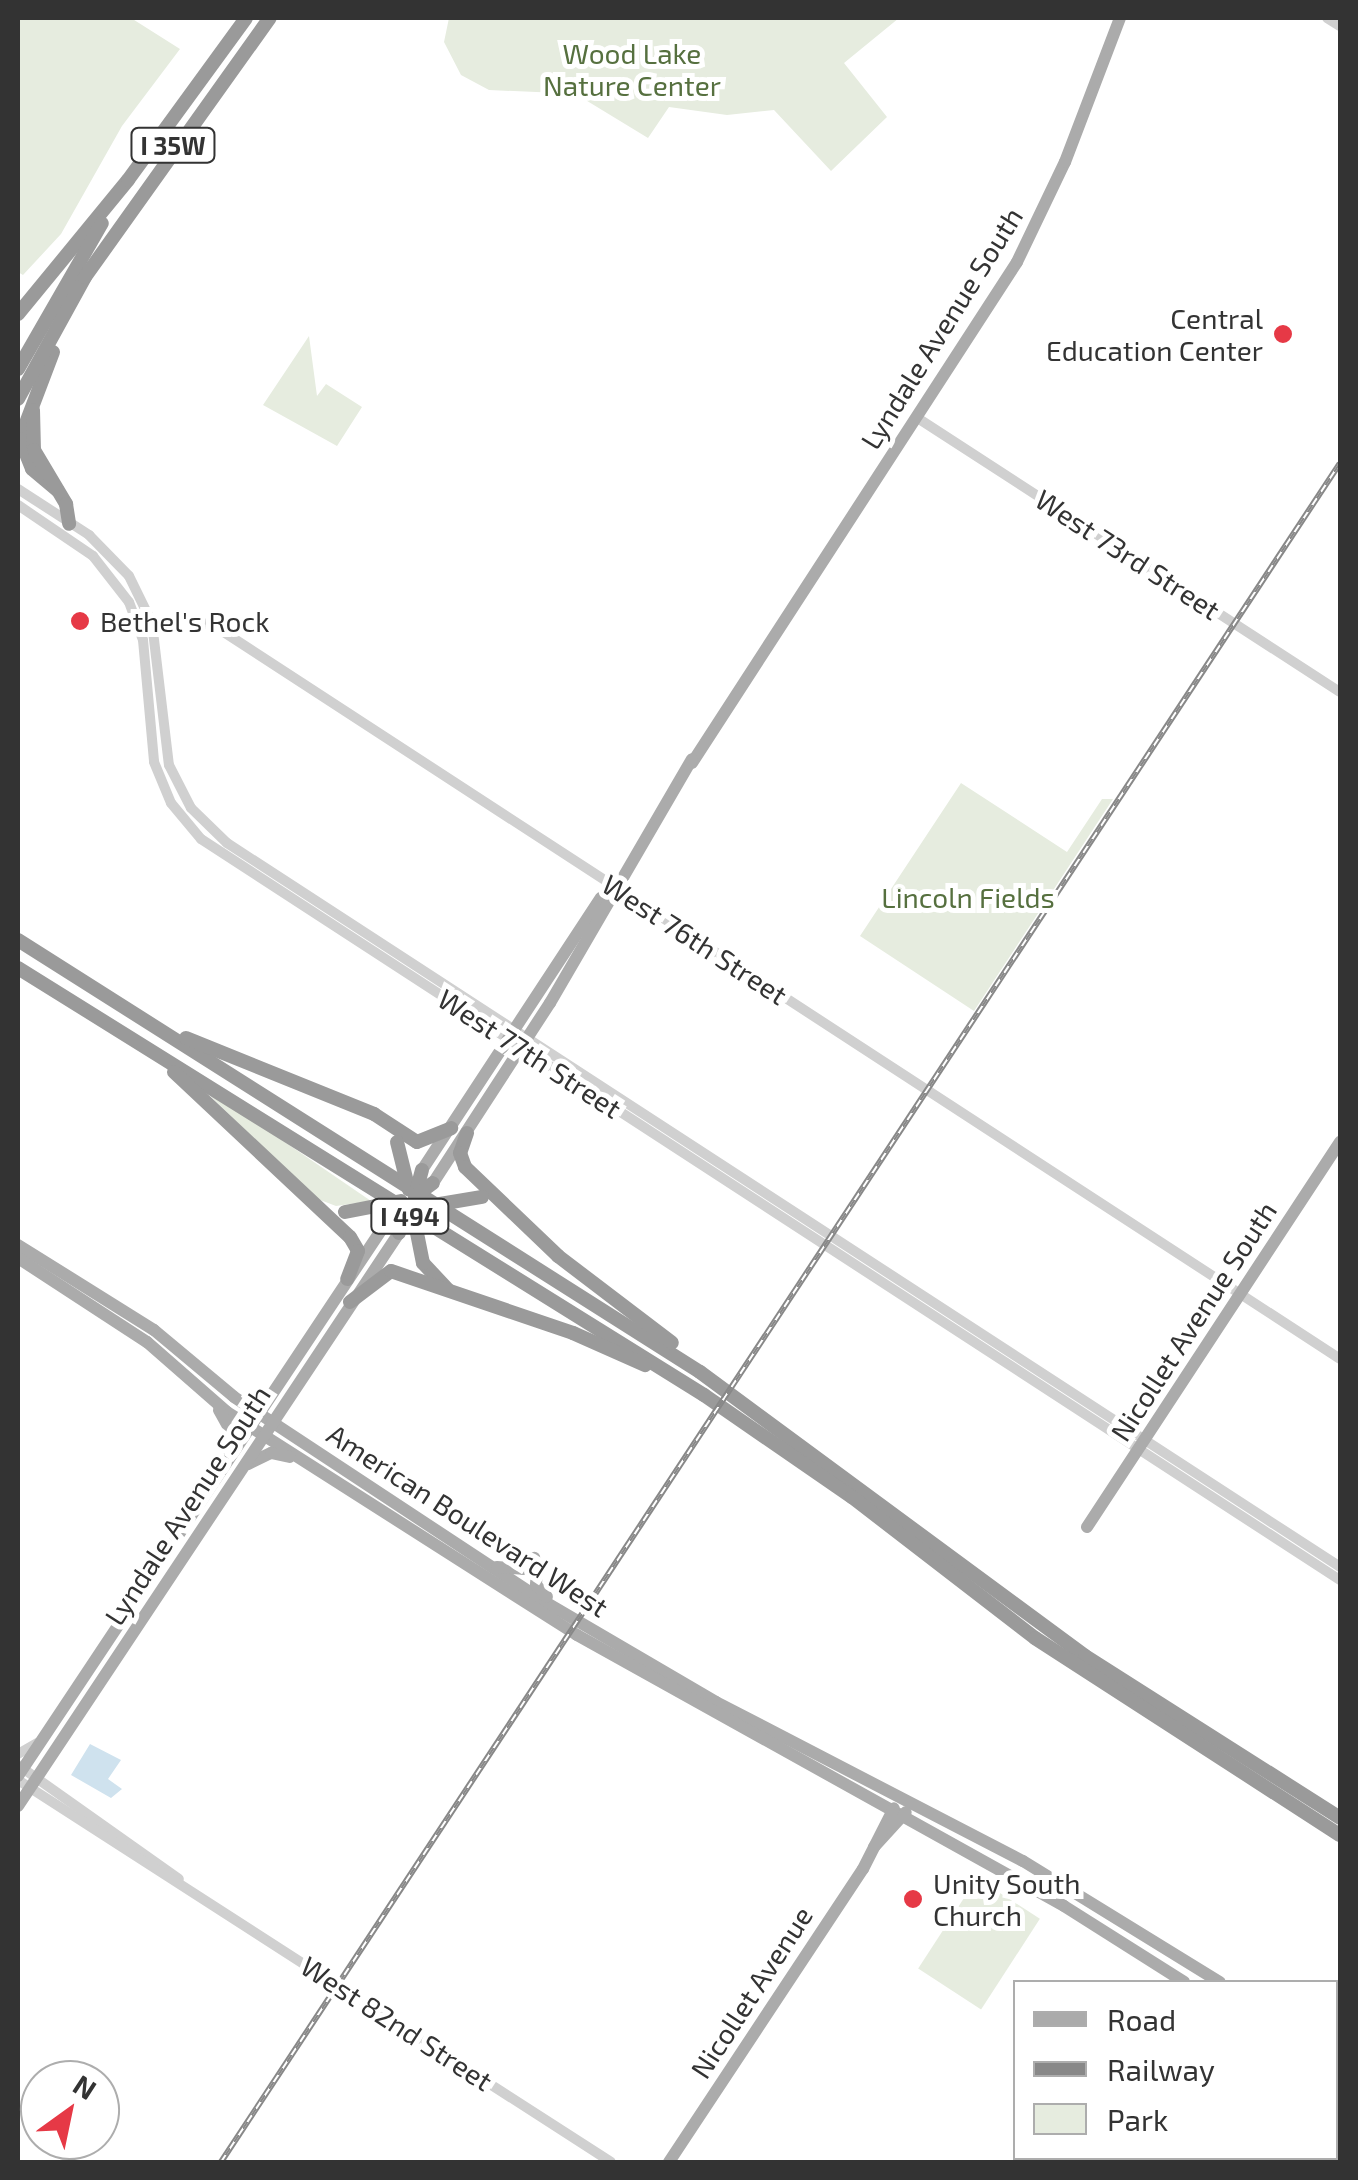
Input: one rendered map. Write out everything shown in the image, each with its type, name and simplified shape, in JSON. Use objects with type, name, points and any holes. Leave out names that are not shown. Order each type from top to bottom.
[{"type":"highway","name":"I 35W","points":[[18,369],[128,180],[246,18]]},
{"type":"highway","name":"I 35W","points":[[18,399],[85,277],[270,18]]},
{"type":"highway","points":[[18,314],[128,180]]},
{"type":"highway","points":[[66,529],[57,490],[32,469],[22,450],[21,428],[85,277]]},
{"type":"highway","points":[[18,928],[121,1007],[355,1106],[417,1142],[451,1128]]},
{"type":"highway","name":"I 494","points":[[18,940],[700,1372],[1085,1656],[1340,1818]]},
{"type":"highway","name":"I 494","points":[[22,972],[704,1395],[852,1497],[1035,1638],[1340,1835]]},
{"type":"highway","points":[[119,1032],[228,1117],[356,1245],[348,1280]]},
{"type":"highway","points":[[355,1106],[397,1142],[423,1262],[457,1296]]},
{"type":"highway","points":[[467,1133],[460,1154],[465,1167],[558,1256],[700,1372]]},
{"type":"highway","points":[[396,1238],[425,1166]]},
{"type":"highway","points":[[388,1220],[438,1177]]},
{"type":"highway","points":[[300,1191],[345,1212],[482,1197],[515,1212]]},
{"type":"highway","points":[[350,1302],[384,1271],[573,1333],[704,1395]]},
{"type":"main road","name":"Lyndale Avenue South","points":[[1093,94],[1120,18]]},
{"type":"main road","name":"Lyndale Avenue South","points":[[425,1166],[614,886],[1029,240],[1128,18]]},
{"type":"main road","name":"Lyndale Avenue South","points":[[438,1177],[525,1043],[614,886]]},
{"type":"main road","name":"Nicollet Avenue South","points":[[1088,1527],[1340,1142]]},
{"type":"main road","name":"Lyndale Avenue South","points":[[18,1806],[23,1776],[42,1740],[388,1220]]},
{"type":"main road","name":"Lyndale Avenue South","points":[[23,1776],[56,1749],[396,1238]]},
{"type":"main road","name":"American Boulevard West","points":[[18,1245],[154,1330],[259,1414],[568,1616],[1181,1980]]},
{"type":"main road","name":"American Boulevard West","points":[[18,1258],[147,1342],[212,1400],[250,1427],[577,1635],[799,1751],[908,1799],[1024,1861],[1217,1980]]},
{"type":"main road","points":[[218,1384],[260,1396],[287,1370]]},
{"type":"main road","points":[[294,1388],[289,1427],[311,1448]]},
{"type":"main road","points":[[212,1400],[233,1434],[228,1462]]},
{"type":"main road","points":[[242,1468],[271,1453],[302,1462]]},
{"type":"main road","points":[[490,1565],[523,1569],[536,1564],[536,1586],[568,1616]]},
{"type":"main road","points":[[897,1814],[908,1799]]},
{"type":"main road","name":"Nicollet Avenue","points":[[669,2162],[881,1844],[897,1814]]},
{"type":"main road","points":[[881,1844],[924,1829]]},
{"type":"main road","points":[[1014,1878],[1024,1861]]},
{"type":"street","points":[[1327,18],[1340,26]]},
{"type":"street","name":"West 73rd Street","points":[[916,417],[1340,692]]},
{"type":"street","points":[[18,489],[66,529]]},
{"type":"street","points":[[18,505],[66,529]]},
{"type":"street","name":"West 77th Street","points":[[66,529],[88,535],[129,576],[152,623],[162,742],[191,808],[227,843],[525,1043],[1142,1444]]},
{"type":"street","name":"West 77th Street","points":[[66,529],[118,584],[140,628],[150,747],[184,822],[219,852],[512,1034]]},
{"type":"street","name":"West 76th Street","points":[[140,628],[182,618],[216,627],[1340,1358]]},
{"type":"street","points":[[1142,1444],[1340,1580]]},
{"type":"street","points":[[1142,1444],[1340,1566]]},
{"type":"street","points":[[1226,1505],[1232,1500],[1294,1536]]},
{"type":"street","points":[[18,1754],[42,1740]]},
{"type":"street","points":[[56,1749],[52,1778],[71,1800]]},
{"type":"street","name":"West 82nd Street","points":[[23,1776],[71,1800],[182,1883]]},
{"type":"street","name":"West 82nd Street","points":[[23,1776],[611,2162]]},
{"type":"green space","points":[[18,18],[131,18],[180,49],[122,126],[61,234],[23,275],[18,272]]},
{"type":"green space","name":"Wood Lake Nature Center","points":[[449,18],[899,18],[844,63],[887,117],[831,171],[774,110],[727,115],[669,107],[648,138],[579,96],[584,86],[567,82],[559,93],[489,90],[461,75],[444,42]]},
{"type":"green space","points":[[309,336],[317,396],[326,384],[362,407],[337,446],[263,405]]},
{"type":"green space","name":"Lincoln Fields","points":[[961,783],[1067,852],[1102,799],[1113,799],[974,1011],[860,936]]},
{"type":"green space","points":[[194,1080],[371,1201],[336,1206],[315,1198]]},
{"type":"green space","points":[[977,1878],[1040,1919],[981,2009],[918,1969]]},
{"type":"water","points":[[90,1744],[121,1760],[108,1779],[122,1789],[111,1798],[71,1775]]},
{"type":"railway","points":[[221,2162],[1340,463]]},
{"type":"place","name":"Central Education Center","points":[[1283,334]]},
{"type":"place","name":"Bethel's Rock","points":[[80,621]]},
{"type":"place","name":"Unity South Church","points":[[913,1899]]}]
